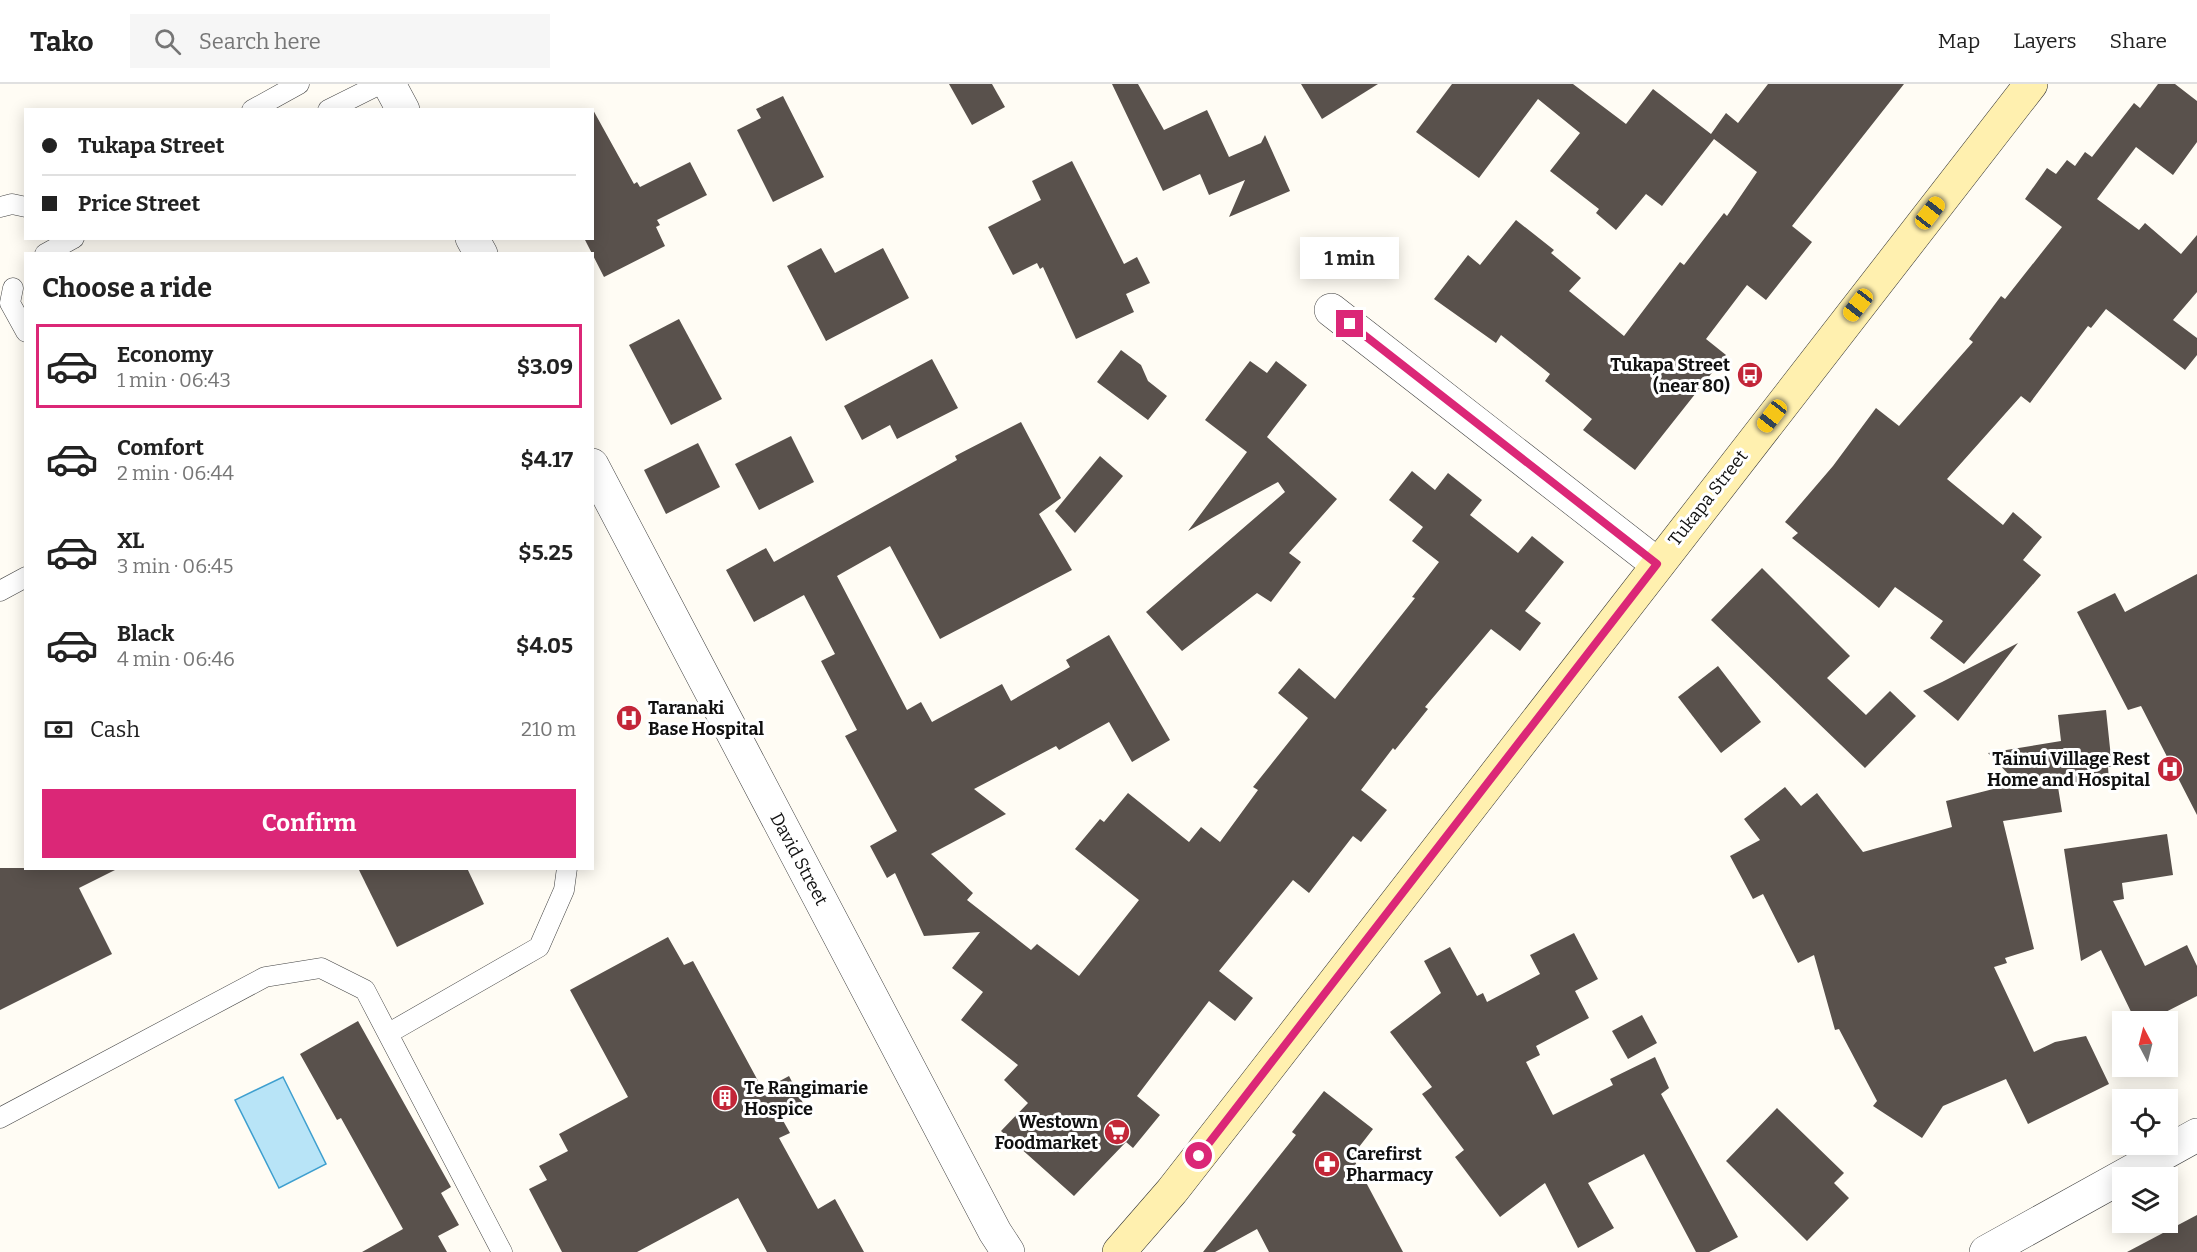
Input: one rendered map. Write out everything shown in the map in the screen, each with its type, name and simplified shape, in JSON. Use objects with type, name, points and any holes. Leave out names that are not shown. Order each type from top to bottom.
[{"type":"main road","name":"Tukapa Street","points":[[1119,1252],[1172,1191],[1254,1086],[2031,84]]},
{"type":"street","points":[[389,84],[402,108]]},
{"type":"street","points":[[1332,310],[1657,564]]},
{"type":"street","name":"David Street","points":[[594,469],[995,1232],[1008,1252]]},
{"type":"street","points":[[1986,1252],[2197,1135]]},
{"type":"lane","points":[[256,108],[299,84]]},
{"type":"lane","points":[[332,108],[380,84]]},
{"type":"lane","points":[[49,252],[70,240]]},
{"type":"lane","points":[[13,286],[10,303],[24,328]]},
{"type":"lane","points":[[0,591],[24,578]]},
{"type":"lane","points":[[389,1033],[539,947],[564,890],[567,870]]},
{"type":"lane","points":[[0,1118],[265,977],[321,968],[365,990],[502,1252]]},
{"type":"water","points":[[283,1077],[326,1164],[279,1188],[235,1100]]},
{"type":"building","points":[[949,84],[992,84],[1005,107],[972,125]]},
{"type":"building","points":[[1112,84],[1138,84],[1164,130],[1207,110],[1229,157],[1261,143],[1265,135],[1290,191],[1229,217],[1245,180],[1209,195],[1200,174],[1163,191]]},
{"type":"building","points":[[1301,84],[1378,84],[1322,119]]},
{"type":"building","points":[[1452,84],[1573,84],[1626,124],[1653,89],[1711,134],[1726,113],[1738,123],[1768,84],[1904,84],[1792,226],[1812,242],[1766,300],[1747,285],[1706,339],[1726,355],[1635,470],[1583,430],[1592,419],[1545,381],[1550,374],[1501,335],[1496,343],[1434,299],[1468,255],[1480,265],[1516,220],[1554,250],[1551,253],[1581,278],[1569,291],[1624,336],[1680,262],[1684,265],[1724,213],[1727,216],[1757,172],[1714,139],[1662,206],[1646,194],[1616,230],[1596,213],[1599,209],[1550,171],[1580,133],[1538,99],[1479,178],[1416,132]]},
{"type":"building","points":[[2158,84],[2175,84],[2197,101],[2197,142],[2173,175],[2136,147],[2097,199],[2139,230],[2145,223],[2181,254],[2197,235],[2197,292],[2173,320],[2197,338],[2197,355],[2185,370],[2106,309],[2091,328],[2088,326],[2030,403],[2021,396],[1947,479],[2003,525],[2013,512],[2042,537],[2023,560],[2041,575],[1964,664],[1930,638],[1943,621],[1895,587],[1879,608],[1792,538],[1798,533],[1785,522],[1833,466],[1876,408],[1899,426],[1973,342],[1969,339],[2001,296],[2005,299],[2062,227],[2025,199],[2047,168],[2056,174],[2067,160],[2075,166],[2085,152],[2092,157],[2134,103],[2140,108]]},
{"type":"building","points":[[783,96],[824,177],[773,202],[737,130],[761,118],[756,109]]},
{"type":"building","points":[[594,112],[634,184],[637,182],[640,187],[690,162],[707,195],[657,220],[660,225],[656,227],[665,246],[604,277],[594,258],[594,252],[591,252],[585,240],[594,240]]},
{"type":"building","points":[[1072,161],[1124,264],[1137,257],[1150,283],[1126,294],[1134,312],[1076,339],[1043,267],[1040,269],[1037,263],[1013,275],[988,227],[1041,200],[1032,181]]},
{"type":"building","points":[[821,248],[835,273],[883,248],[909,298],[826,341],[787,266]]},
{"type":"building","points":[[679,319],[722,399],[671,425],[629,345]]},
{"type":"building","points":[[1121,350],[1141,365],[1148,381],[1167,396],[1148,420],[1097,382]]},
{"type":"building","points":[[932,359],[958,408],[897,439],[890,425],[862,440],[844,406]]},
{"type":"building","points":[[1250,361],[1267,373],[1276,361],[1307,385],[1267,437],[1337,499],[1289,553],[1301,562],[1271,602],[1257,593],[1182,651],[1146,612],[1285,492],[1278,482],[1188,531],[1247,452],[1205,420]]},
{"type":"building","points":[[1021,422],[1061,498],[1039,514],[1072,570],[940,639],[890,546],[837,576],[907,710],[921,702],[932,722],[1002,684],[1011,701],[1070,667],[1066,660],[1109,635],[1170,740],[1132,762],[1109,722],[1059,750],[1056,746],[974,789],[1006,814],[931,854],[973,893],[967,900],[1031,950],[1037,944],[1079,976],[1139,900],[1075,849],[1100,819],[1104,822],[1128,793],[1189,842],[1201,827],[1220,842],[1258,790],[1253,787],[1308,718],[1278,693],[1299,668],[1335,699],[1415,598],[1412,597],[1439,562],[1412,541],[1423,527],[1389,500],[1412,471],[1435,490],[1448,473],[1482,500],[1470,515],[1518,553],[1532,536],[1564,562],[1525,611],[1541,623],[1520,651],[1491,629],[1425,707],[1428,709],[1395,750],[1393,748],[1361,790],[1387,810],[1361,842],[1353,836],[1309,893],[1293,880],[1219,971],[1253,998],[1235,1021],[1209,1001],[1137,1096],[1160,1115],[1133,1148],[1126,1142],[1074,1196],[1001,1131],[1028,1103],[1004,1080],[1018,1065],[961,1020],[983,992],[952,968],[980,932],[924,936],[895,873],[887,878],[870,846],[897,831],[845,736],[857,730],[821,661],[835,654],[804,595],[754,622],[726,570],[766,548],[774,562],[957,460],[955,456]]},
{"type":"building","points":[[791,436],[814,482],[759,510],[735,464]]},
{"type":"building","points":[[698,443],[720,487],[666,514],[644,470]]},
{"type":"building","points":[[1100,456],[1123,476],[1075,533],[1055,511]]},
{"type":"building","points":[[1762,568],[1850,656],[1827,678],[1866,715],[1890,691],[1916,716],[1865,768],[1711,620]]},
{"type":"building","points":[[2197,574],[2197,815],[2141,706],[2128,710],[2077,612],[2115,593],[2125,612]]},
{"type":"building","points":[[2018,643],[1958,721],[1923,691],[1942,682]]},
{"type":"building","points":[[1718,666],[1761,722],[1721,753],[1678,697]]},
{"type":"building","points":[[2106,710],[2112,767],[2108,767],[2109,781],[2058,787],[2062,812],[2003,821],[2034,949],[2005,958],[2007,963],[1994,967],[2034,1052],[2055,1042],[2086,1036],[2109,1084],[2028,1124],[2006,1079],[1943,1106],[1922,1138],[1873,1106],[1877,1101],[1839,1029],[1835,1030],[1814,955],[1798,963],[1763,894],[1753,899],[1730,856],[1760,840],[1744,819],[1785,787],[1801,806],[1817,793],[1863,852],[1952,827],[1946,801],[2017,783],[1988,753],[2061,741],[2058,715]]},
{"type":"building","points":[[2167,834],[2173,875],[2122,883],[2124,899],[2113,901],[2145,966],[2187,945],[2197,966],[2197,996],[2168,1011],[2131,1011],[2101,950],[2081,961],[2064,849]]},
{"type":"building","points":[[0,868],[115,870],[79,888],[112,954],[0,1010]]},
{"type":"building","points":[[359,870],[468,870],[484,904],[397,947]]},
{"type":"building","points":[[1574,933],[1598,979],[1575,991],[1589,1018],[1536,1046],[1540,1055],[1526,1062],[1553,1115],[1613,1085],[1610,1079],[1655,1057],[1669,1088],[1661,1094],[1738,1237],[1709,1252],[1696,1252],[1644,1154],[1588,1183],[1614,1228],[1578,1248],[1545,1183],[1500,1217],[1455,1157],[1464,1150],[1422,1094],[1432,1087],[1390,1032],[1441,993],[1424,961],[1450,947],[1477,996],[1483,993],[1487,1002],[1540,974],[1530,955]]},
{"type":"building","name":"Te Rangimarie Hospice","points":[[668,937],[684,965],[693,961],[763,1090],[789,1076],[804,1105],[781,1117],[790,1133],[779,1138],[818,1209],[835,1199],[864,1252],[767,1252],[738,1198],[637,1252],[562,1252],[529,1189],[547,1180],[539,1166],[568,1151],[559,1134],[628,1097],[570,990]]},
{"type":"building","points":[[1642,1015],[1657,1043],[1628,1059],[1612,1031]]},
{"type":"building","points":[[358,1021],[451,1187],[441,1193],[459,1225],[438,1236],[447,1252],[362,1252],[403,1229],[341,1118],[337,1120],[300,1054]]},
{"type":"building","points":[[1324,1091],[1373,1129],[1352,1156],[1403,1252],[1269,1252],[1257,1229],[1215,1252],[1203,1252],[1296,1135],[1292,1132]]},
{"type":"building","points":[[1777,1108],[1844,1173],[1834,1183],[1849,1198],[1807,1241],[1726,1161]]},
{"type":"building","points":[[2197,1215],[2197,1252],[2127,1252],[2163,1233],[2178,1233],[2178,1225]]},
{"type":"place","name":"Tukapa Street (near 80)","points":[[1750,375]]},
{"type":"place","name":"Taranaki Base Hospital","points":[[629,718]]},
{"type":"place","name":"Tainui Village Rest Home and Hospital","points":[[2170,769]]},
{"type":"place","name":"Te Rangimarie Hospice","points":[[725,1098]]},
{"type":"place","name":"Westown Foodmarket","points":[[1117,1132]]},
{"type":"place","name":"Carefirst Pharmacy","points":[[1327,1164]]},
{"type":"route","points":[[1199,1156],[1657,564],[1350,324]]}]
